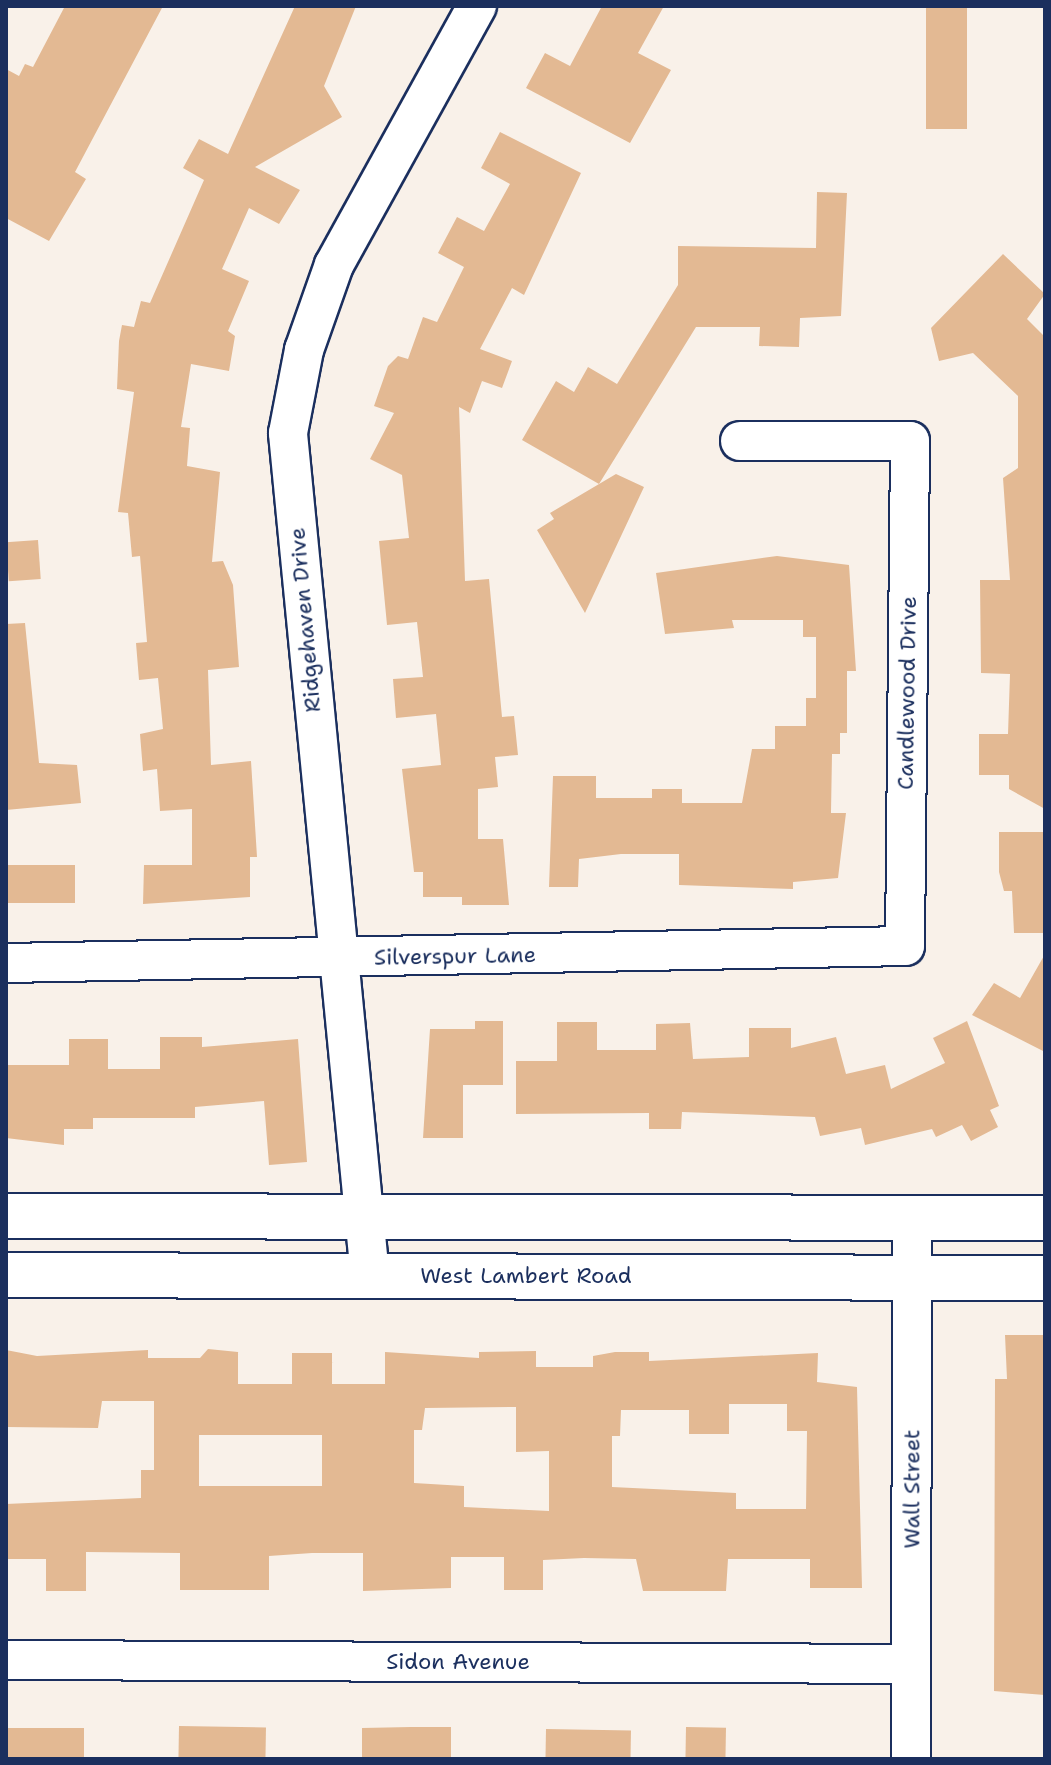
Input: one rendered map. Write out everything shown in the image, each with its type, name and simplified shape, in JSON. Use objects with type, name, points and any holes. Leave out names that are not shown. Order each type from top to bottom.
[{"type":"main road","points":[[6,1216],[1045,1218]]},
{"type":"main road","name":"West Lambert Road","points":[[6,1275],[1045,1278]]},
{"type":"street","name":"Ridgehaven Drive","points":[[370,1276],[288,433],[304,350],[334,265],[477,6]]},
{"type":"street","name":"Candlewood Drive","points":[[740,441],[910,441],[905,946]]},
{"type":"street","name":"Silverspur Lane","points":[[6,963],[905,946]]},
{"type":"street","name":"Wall Street","points":[[911,1759],[912,1219]]},
{"type":"street","name":"Sidon Avenue","points":[[6,1660],[911,1664]]},
{"type":"building","points":[[65,6],[163,6],[75,172],[86,179],[49,241],[6,218],[6,69],[19,76],[25,64],[33,67]]},
{"type":"building","points":[[295,6],[356,6],[324,86],[342,117],[255,167],[300,190],[279,224],[249,208],[222,269],[249,281],[228,331],[235,336],[229,371],[191,364],[181,427],[190,428],[187,466],[220,472],[212,562],[223,561],[233,585],[239,667],[208,670],[211,765],[251,761],[257,857],[250,857],[250,897],[143,904],[144,865],[192,865],[192,809],[160,811],[157,769],[143,771],[140,734],[163,729],[158,678],[139,680],[136,643],[147,642],[140,556],[132,557],[128,513],[118,512],[134,392],[117,389],[119,341],[122,325],[134,327],[141,301],[150,303],[204,180],[183,168],[199,139],[228,154]]},
{"type":"building","points":[[602,6],[664,6],[638,53],[671,70],[630,143],[526,88],[545,53],[570,66]]},
{"type":"building","points":[[926,6],[967,6],[967,129],[926,129]]},
{"type":"building","points":[[500,132],[581,173],[524,295],[512,288],[480,349],[512,361],[502,388],[482,381],[470,413],[459,407],[465,581],[489,579],[502,717],[514,716],[518,755],[495,757],[498,787],[478,789],[478,839],[503,839],[509,905],[462,905],[462,897],[423,897],[423,872],[414,872],[402,769],[441,765],[436,714],[396,718],[393,679],[423,677],[417,622],[387,625],[379,541],[409,538],[402,475],[370,459],[394,413],[374,406],[388,366],[398,356],[408,359],[423,317],[437,322],[464,267],[438,253],[457,217],[484,231],[510,184],[481,168]]},
{"type":"building","points":[[817,192],[847,193],[841,316],[800,318],[799,347],[759,346],[760,327],[696,327],[599,484],[522,440],[556,381],[574,392],[588,367],[617,384],[678,285],[678,246],[816,248]]},
{"type":"building","points":[[1003,254],[1045,294],[1027,319],[1045,337],[1045,809],[1009,789],[1009,775],[979,775],[979,734],[1008,734],[1010,674],[981,673],[980,580],[1010,580],[1003,478],[1018,468],[1018,396],[973,353],[939,361],[931,328]]},
{"type":"building","points":[[616,474],[644,487],[585,613],[537,530],[554,519],[550,513]]},
{"type":"building","points":[[38,540],[41,579],[9,581],[6,542]]},
{"type":"building","points":[[777,556],[849,565],[856,671],[847,671],[847,733],[840,733],[840,754],[832,754],[831,813],[846,813],[838,878],[793,882],[793,889],[679,885],[679,854],[621,854],[579,859],[578,887],[549,887],[553,776],[596,776],[596,798],[652,798],[652,789],[682,789],[682,803],[742,803],[752,749],[775,749],[775,726],[806,726],[806,698],[816,698],[816,637],[803,637],[803,620],[732,620],[734,628],[665,634],[656,573]]},
{"type":"building","points":[[25,623],[39,763],[77,765],[81,803],[6,810],[6,624]]},
{"type":"building","points":[[999,832],[1045,832],[1045,933],[1014,933],[1012,891],[1004,891],[999,872]]},
{"type":"building","points":[[6,865],[75,865],[75,903],[6,903]]},
{"type":"building","points":[[1045,954],[1045,1052],[972,1015],[994,983],[1020,998]]},
{"type":"building","points":[[475,1021],[503,1021],[503,1085],[463,1085],[463,1138],[423,1138],[430,1029],[475,1029]]},
{"type":"building","points":[[967,1021],[999,1106],[990,1110],[998,1127],[971,1141],[962,1125],[936,1137],[932,1129],[865,1145],[861,1128],[820,1136],[815,1117],[682,1112],[681,1129],[649,1129],[649,1113],[516,1114],[516,1061],[557,1061],[557,1022],[597,1022],[597,1050],[656,1050],[656,1024],[690,1023],[693,1059],[749,1057],[749,1028],[791,1028],[791,1048],[836,1037],[846,1074],[885,1065],[891,1089],[945,1063],[933,1038]]},
{"type":"building","points":[[160,1037],[202,1037],[202,1047],[298,1039],[307,1162],[269,1165],[264,1101],[195,1107],[195,1118],[93,1118],[93,1129],[64,1129],[64,1145],[6,1138],[6,1065],[69,1065],[69,1039],[108,1039],[108,1069],[160,1069]]},
{"type":"building","points":[[1005,1335],[1045,1335],[1045,1695],[994,1691],[995,1379],[1007,1379]]},
{"type":"building","points":[[208,1349],[238,1352],[238,1384],[292,1384],[292,1353],[332,1353],[332,1384],[385,1384],[385,1352],[479,1358],[479,1352],[536,1351],[536,1367],[593,1367],[593,1356],[615,1352],[649,1352],[649,1361],[818,1353],[817,1382],[857,1387],[862,1588],[810,1588],[810,1559],[728,1559],[726,1591],[643,1591],[636,1559],[584,1558],[543,1560],[543,1590],[504,1590],[504,1557],[451,1557],[451,1588],[363,1591],[363,1553],[312,1553],[269,1556],[269,1590],[180,1590],[180,1553],[86,1552],[86,1591],[46,1591],[46,1559],[6,1559],[6,1504],[141,1498],[141,1470],[154,1470],[154,1401],[102,1401],[98,1428],[6,1427],[6,1350],[37,1356],[148,1350],[148,1358],[200,1358]],"holes":[[[729,1404],[787,1404],[787,1431],[807,1431],[806,1509],[736,1509],[736,1493],[612,1487],[612,1436],[620,1436],[621,1410],[689,1410],[689,1434],[729,1434]],[[516,1407],[516,1452],[549,1451],[549,1511],[464,1507],[464,1486],[414,1483],[414,1430],[422,1430],[425,1408]],[[199,1435],[322,1435],[322,1486],[199,1486]]]},
{"type":"building","points":[[179,1726],[266,1728],[265,1759],[178,1759]]},
{"type":"building","points":[[451,1727],[451,1759],[362,1759],[362,1728]]},
{"type":"building","points":[[686,1727],[726,1728],[725,1759],[685,1759]]},
{"type":"building","points":[[6,1728],[84,1728],[84,1759],[6,1759]]},
{"type":"building","points":[[546,1729],[631,1730],[630,1759],[545,1759]]}]
